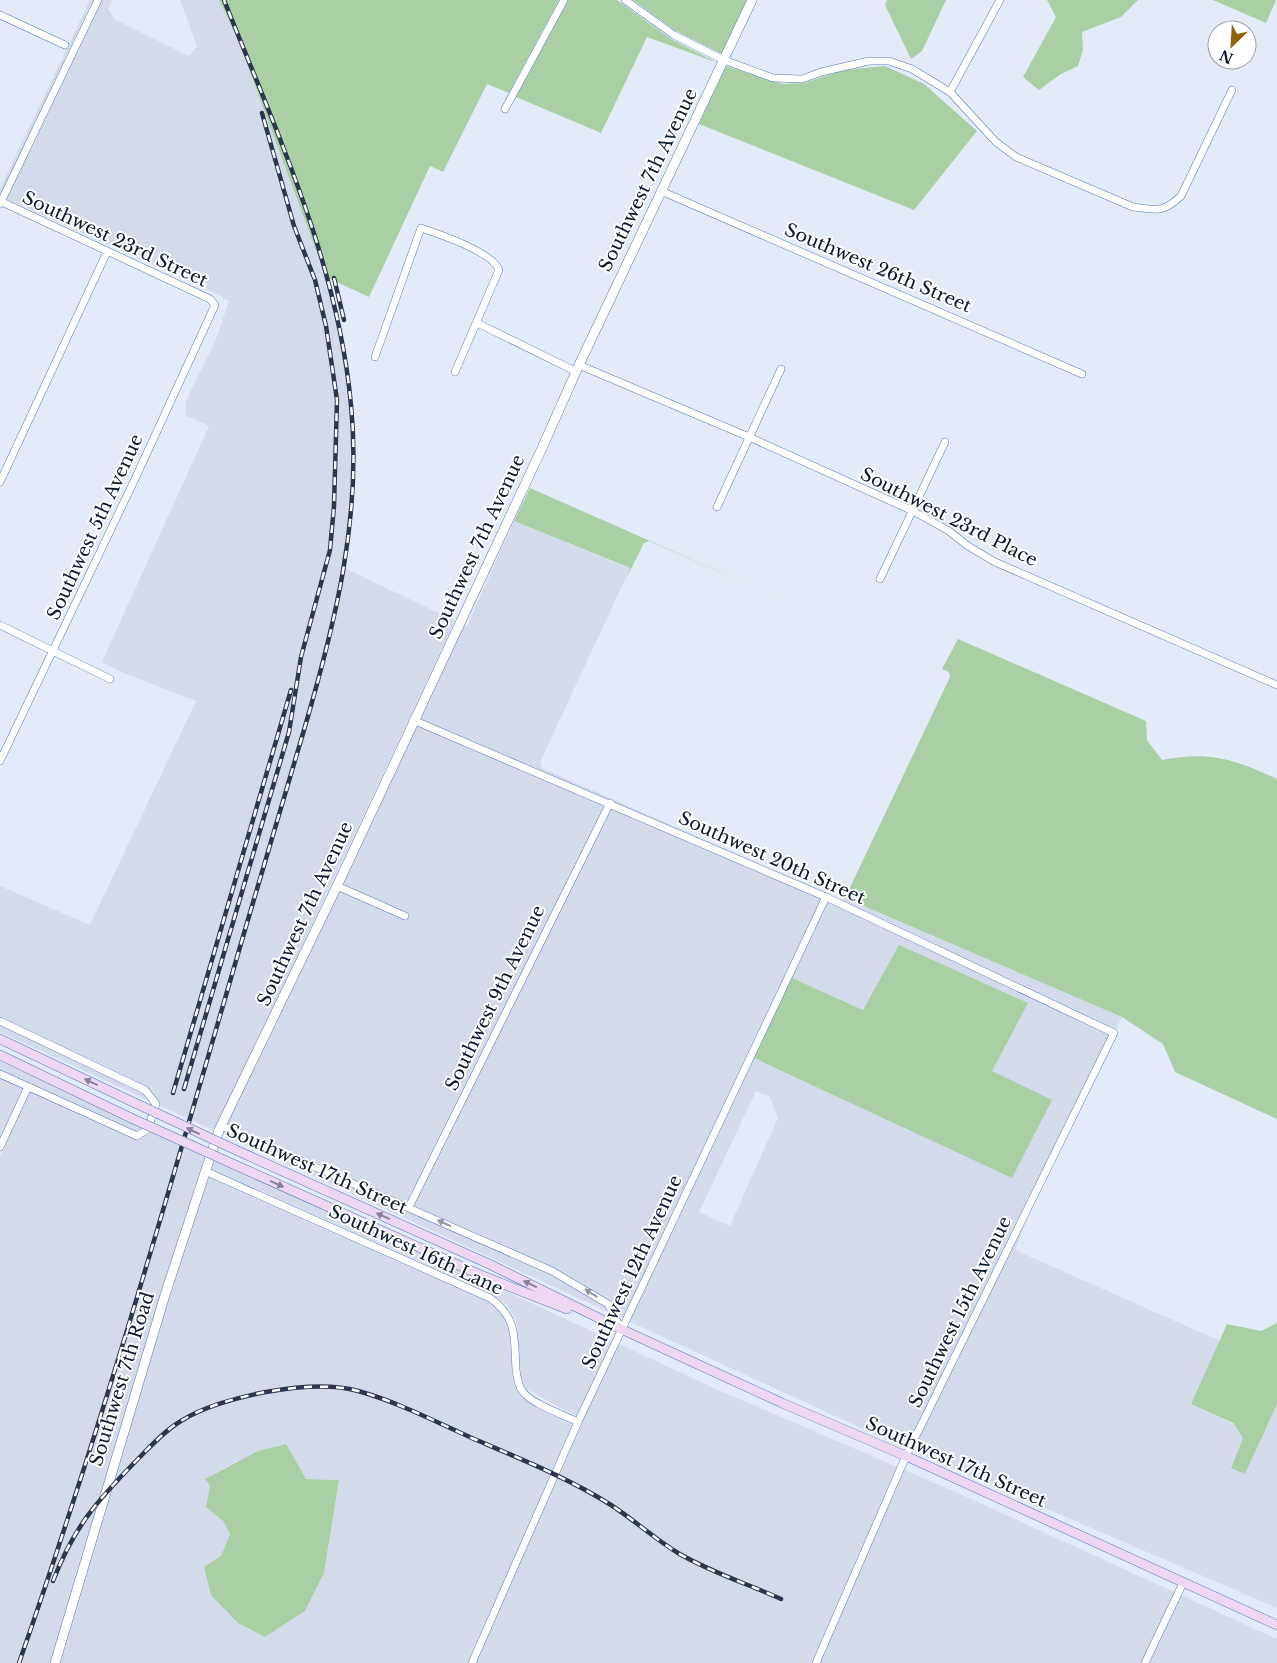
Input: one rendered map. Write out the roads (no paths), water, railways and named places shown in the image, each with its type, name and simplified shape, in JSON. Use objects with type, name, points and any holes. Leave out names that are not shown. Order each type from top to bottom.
[{"type":"main road","name":"Southwest 17th Street","points":[[0,1040],[238,1151],[489,1264],[621,1329],[1277,1625]]},
{"type":"main road","name":"Southwest 17th Street","points":[[0,1055],[131,1118],[483,1276],[621,1329]]},
{"type":"street","points":[[1,203],[98,0]]},
{"type":"street","points":[[505,109],[564,0]]},
{"type":"street","points":[[625,0],[674,35],[724,60],[773,78],[802,79],[821,72],[869,61],[889,61],[912,69],[950,92],[996,142],[1016,158],[1133,207],[1153,210],[1169,208],[1182,196],[1232,90]]},
{"type":"street","name":"Southwest 7th Avenue","points":[[231,1108],[543,446],[577,368],[752,0]]},
{"type":"street","points":[[950,92],[1000,0]]},
{"type":"street","points":[[0,15],[65,45]]},
{"type":"street","name":"Southwest 26th Street","points":[[661,191],[1082,374]]},
{"type":"street","name":"Southwest 23rd Street","points":[[1,203],[210,300],[215,305]]},
{"type":"street","points":[[375,357],[421,228],[449,238],[483,255],[497,264],[499,270],[455,372]]},
{"type":"street","points":[[0,482],[107,252]]},
{"type":"street","name":"Southwest 5th Avenue","points":[[0,761],[215,305]]},
{"type":"street","name":"Southwest 23rd Place","points":[[477,323],[577,368],[749,437],[912,511],[950,531],[968,546],[995,562],[1277,685]]},
{"type":"street","points":[[716,507],[781,370]]},
{"type":"street","points":[[880,579],[945,442]]},
{"type":"street","points":[[0,625],[110,679]]},
{"type":"street","name":"Southwest 20th Street","points":[[413,720],[826,897],[1114,1033]]},
{"type":"street","name":"Southwest 9th Avenue","points":[[409,1207],[610,803]]},
{"type":"street","points":[[337,886],[405,916]]},
{"type":"street","name":"Southwest 12th Avenue","points":[[472,1663],[578,1422],[826,897]]},
{"type":"street","points":[[0,1021],[145,1090],[156,1104],[148,1130],[137,1136],[0,1074]]},
{"type":"street","name":"Southwest 15th Avenue","points":[[816,1663],[906,1456],[1114,1033]]},
{"type":"street","points":[[0,1147],[28,1087]]},
{"type":"street","name":"Southwest 7th Road","points":[[55,1663],[165,1295],[205,1171],[231,1108]]},
{"type":"street","points":[[222,1126],[409,1207],[552,1272],[608,1304],[621,1329]]},
{"type":"street","name":"Southwest 16th Lane","points":[[205,1171],[490,1298],[504,1308],[513,1322],[517,1379],[523,1393],[578,1422]]},
{"type":"street","points":[[1145,1663],[1183,1583]]},
{"type":"railway","points":[[19,1663],[110,1387],[304,730],[335,610],[349,529],[353,488],[351,405],[344,352],[333,300],[319,249],[284,148],[224,0]]},
{"type":"railway","points":[[184,1089],[289,732],[301,657],[330,550],[334,506],[337,400],[326,326],[315,280],[294,226],[262,113]]},
{"type":"railway","points":[[334,278],[344,320]]},
{"type":"railway","points":[[173,1093],[291,690]]},
{"type":"railway","points":[[53,1581],[69,1545],[87,1516],[122,1476],[163,1434],[175,1425],[198,1412],[242,1397],[293,1388],[317,1387],[358,1391],[388,1401],[544,1469],[611,1505],[669,1548],[690,1560],[781,1599]]}]
